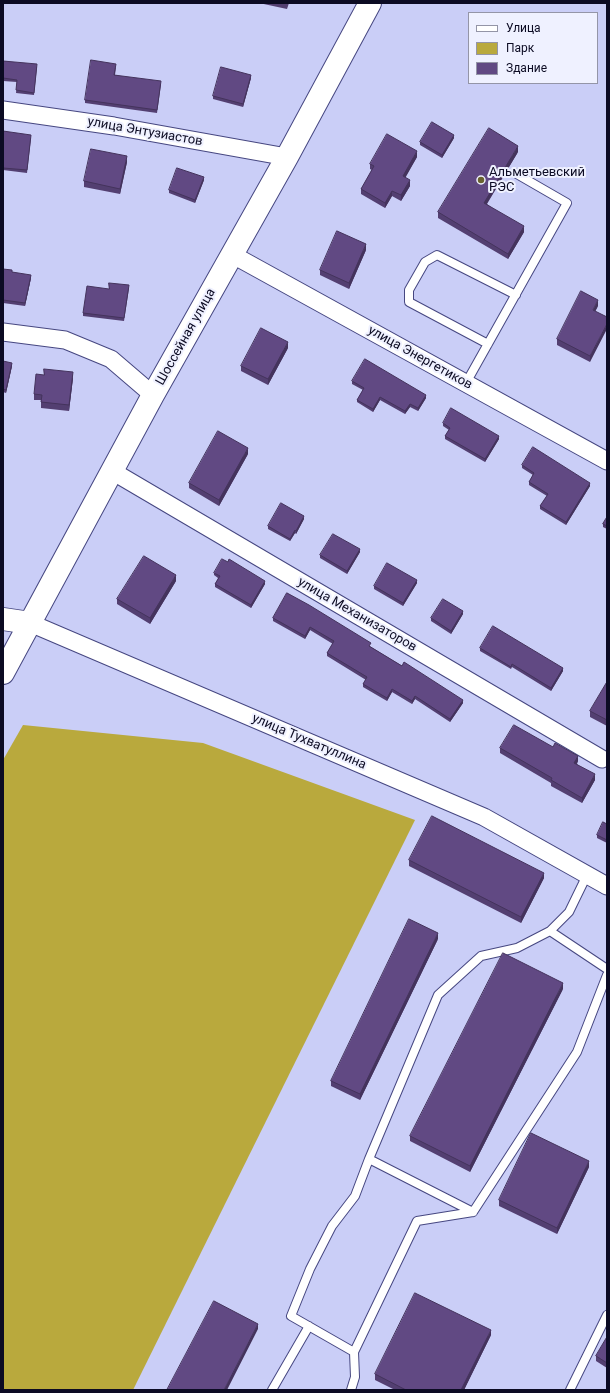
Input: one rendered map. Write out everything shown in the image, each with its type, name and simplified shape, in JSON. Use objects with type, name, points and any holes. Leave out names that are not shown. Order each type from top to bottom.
[{"type":"main road","name":"Шоссейная улица","points":[[3,673],[112,471],[233,255],[370,3]]},
{"type":"main road","name":"улица Тухватуллина","points":[[3,620],[30,623]]},
{"type":"street","name":"улица Энтузиастов","points":[[3,110],[114,126],[287,157]]},
{"type":"street","name":"улица Энергетиков","points":[[233,255],[607,461]]},
{"type":"street","points":[[3,332],[65,340],[112,359],[154,395]]},
{"type":"street","name":"улица Механизаторов","points":[[112,471],[602,759]]},
{"type":"street","name":"улица Тухватуллина","points":[[30,623],[484,817],[607,886]]},
{"type":"lane","points":[[466,383],[567,204],[515,172]]},
{"type":"lane","points":[[488,344],[409,302],[409,290],[415,279],[425,262],[437,255],[516,295]]},
{"type":"lane","points":[[354,1352],[290,1316],[310,1269],[332,1226],[355,1196],[438,995],[481,956],[517,948],[550,931],[569,912],[587,875]]},
{"type":"lane","points":[[550,931],[607,969]]},
{"type":"lane","points":[[351,1390],[355,1377],[354,1352],[417,1221],[473,1212],[577,1052],[607,975]]},
{"type":"lane","points":[[369,1159],[473,1212]]},
{"type":"lane","points":[[570,1390],[607,1315]]},
{"type":"lane","points":[[272,1390],[309,1326]]},
{"type":"green space","points":[[23,725],[203,743],[415,820],[133,1390],[3,1390],[3,760]]},
{"type":"building","points":[[91,60],[116,64],[114,75],[161,81],[157,110],[85,100]]},
{"type":"building","points":[[3,61],[37,64],[34,93],[16,90],[17,80],[3,78]]},
{"type":"building","points":[[221,67],[251,75],[243,104],[213,96]]},
{"type":"building","points":[[432,122],[454,135],[442,155],[420,142]]},
{"type":"building","name":"Альметьевский РЭС","points":[[489,128],[518,146],[484,203],[524,226],[508,254],[438,212]]},
{"type":"building","points":[[3,131],[31,135],[27,170],[3,168]]},
{"type":"building","points":[[387,134],[417,151],[403,176],[410,180],[401,195],[392,191],[385,203],[361,189],[374,166],[370,164]]},
{"type":"building","points":[[91,149],[127,156],[120,189],[84,181]]},
{"type":"building","points":[[177,168],[204,177],[195,200],[169,190]]},
{"type":"building","points":[[337,231],[366,244],[349,283],[320,270]]},
{"type":"building","points":[[3,269],[31,275],[25,303],[3,300]]},
{"type":"building","points":[[109,283],[129,285],[124,318],[83,313],[87,286],[109,289]]},
{"type":"building","points":[[581,291],[598,300],[593,310],[607,317],[607,324],[590,356],[557,339]]},
{"type":"building","points":[[261,328],[288,342],[268,379],[241,366]]},
{"type":"building","points":[[365,359],[426,395],[418,408],[410,404],[405,411],[380,397],[373,409],[357,400],[364,388],[352,381]]},
{"type":"building","points":[[3,361],[12,363],[6,390],[3,389]]},
{"type":"building","points":[[44,369],[73,372],[69,405],[41,402],[42,395],[34,394],[36,374],[44,375]]},
{"type":"building","points":[[451,408],[499,436],[485,459],[445,436],[450,428],[443,423]]},
{"type":"building","points":[[218,431],[248,448],[219,500],[189,483]]},
{"type":"building","points":[[533,447],[590,483],[566,522],[540,506],[548,494],[529,482],[534,473],[522,465]]},
{"type":"building","points":[[281,503],[304,516],[290,539],[268,526]]},
{"type":"building","points":[[607,517],[607,526],[603,524]]},
{"type":"building","points":[[333,534],[360,549],[347,571],[320,555]]},
{"type":"building","points":[[144,556],[176,575],[150,618],[117,599]]},
{"type":"building","points":[[222,559],[228,562],[229,559],[265,581],[251,605],[215,584],[220,576],[214,573]]},
{"type":"building","points":[[387,563],[417,580],[403,603],[374,586]]},
{"type":"building","points":[[287,593],[371,643],[369,646],[402,666],[404,662],[463,700],[450,719],[415,696],[412,701],[392,689],[387,698],[363,684],[367,677],[327,653],[334,641],[310,627],[305,636],[273,618]]},
{"type":"building","points":[[443,599],[463,611],[451,631],[431,618]]},
{"type":"building","points":[[493,626],[563,668],[551,688],[512,664],[511,667],[480,648]]},
{"type":"building","points":[[607,682],[607,720],[590,711]]},
{"type":"building","points":[[514,725],[553,747],[555,743],[578,756],[574,763],[595,774],[582,798],[551,780],[552,778],[500,748]]},
{"type":"building","points":[[432,816],[544,873],[521,917],[409,860]]},
{"type":"building","points":[[603,822],[607,824],[607,840],[597,835]]},
{"type":"building","points":[[409,919],[438,933],[360,1094],[331,1081]]},
{"type":"building","points":[[503,953],[563,983],[470,1166],[410,1136]]},
{"type":"building","points":[[531,1133],[589,1161],[557,1228],[499,1200]]},
{"type":"building","points":[[415,1293],[491,1330],[461,1390],[406,1390],[375,1374]]},
{"type":"building","points":[[214,1301],[258,1324],[224,1390],[167,1390]]},
{"type":"building","points":[[607,1337],[607,1363],[596,1356]]},
{"type":"place","name":"Альметьевский РЭС","points":[[481,180]]}]
